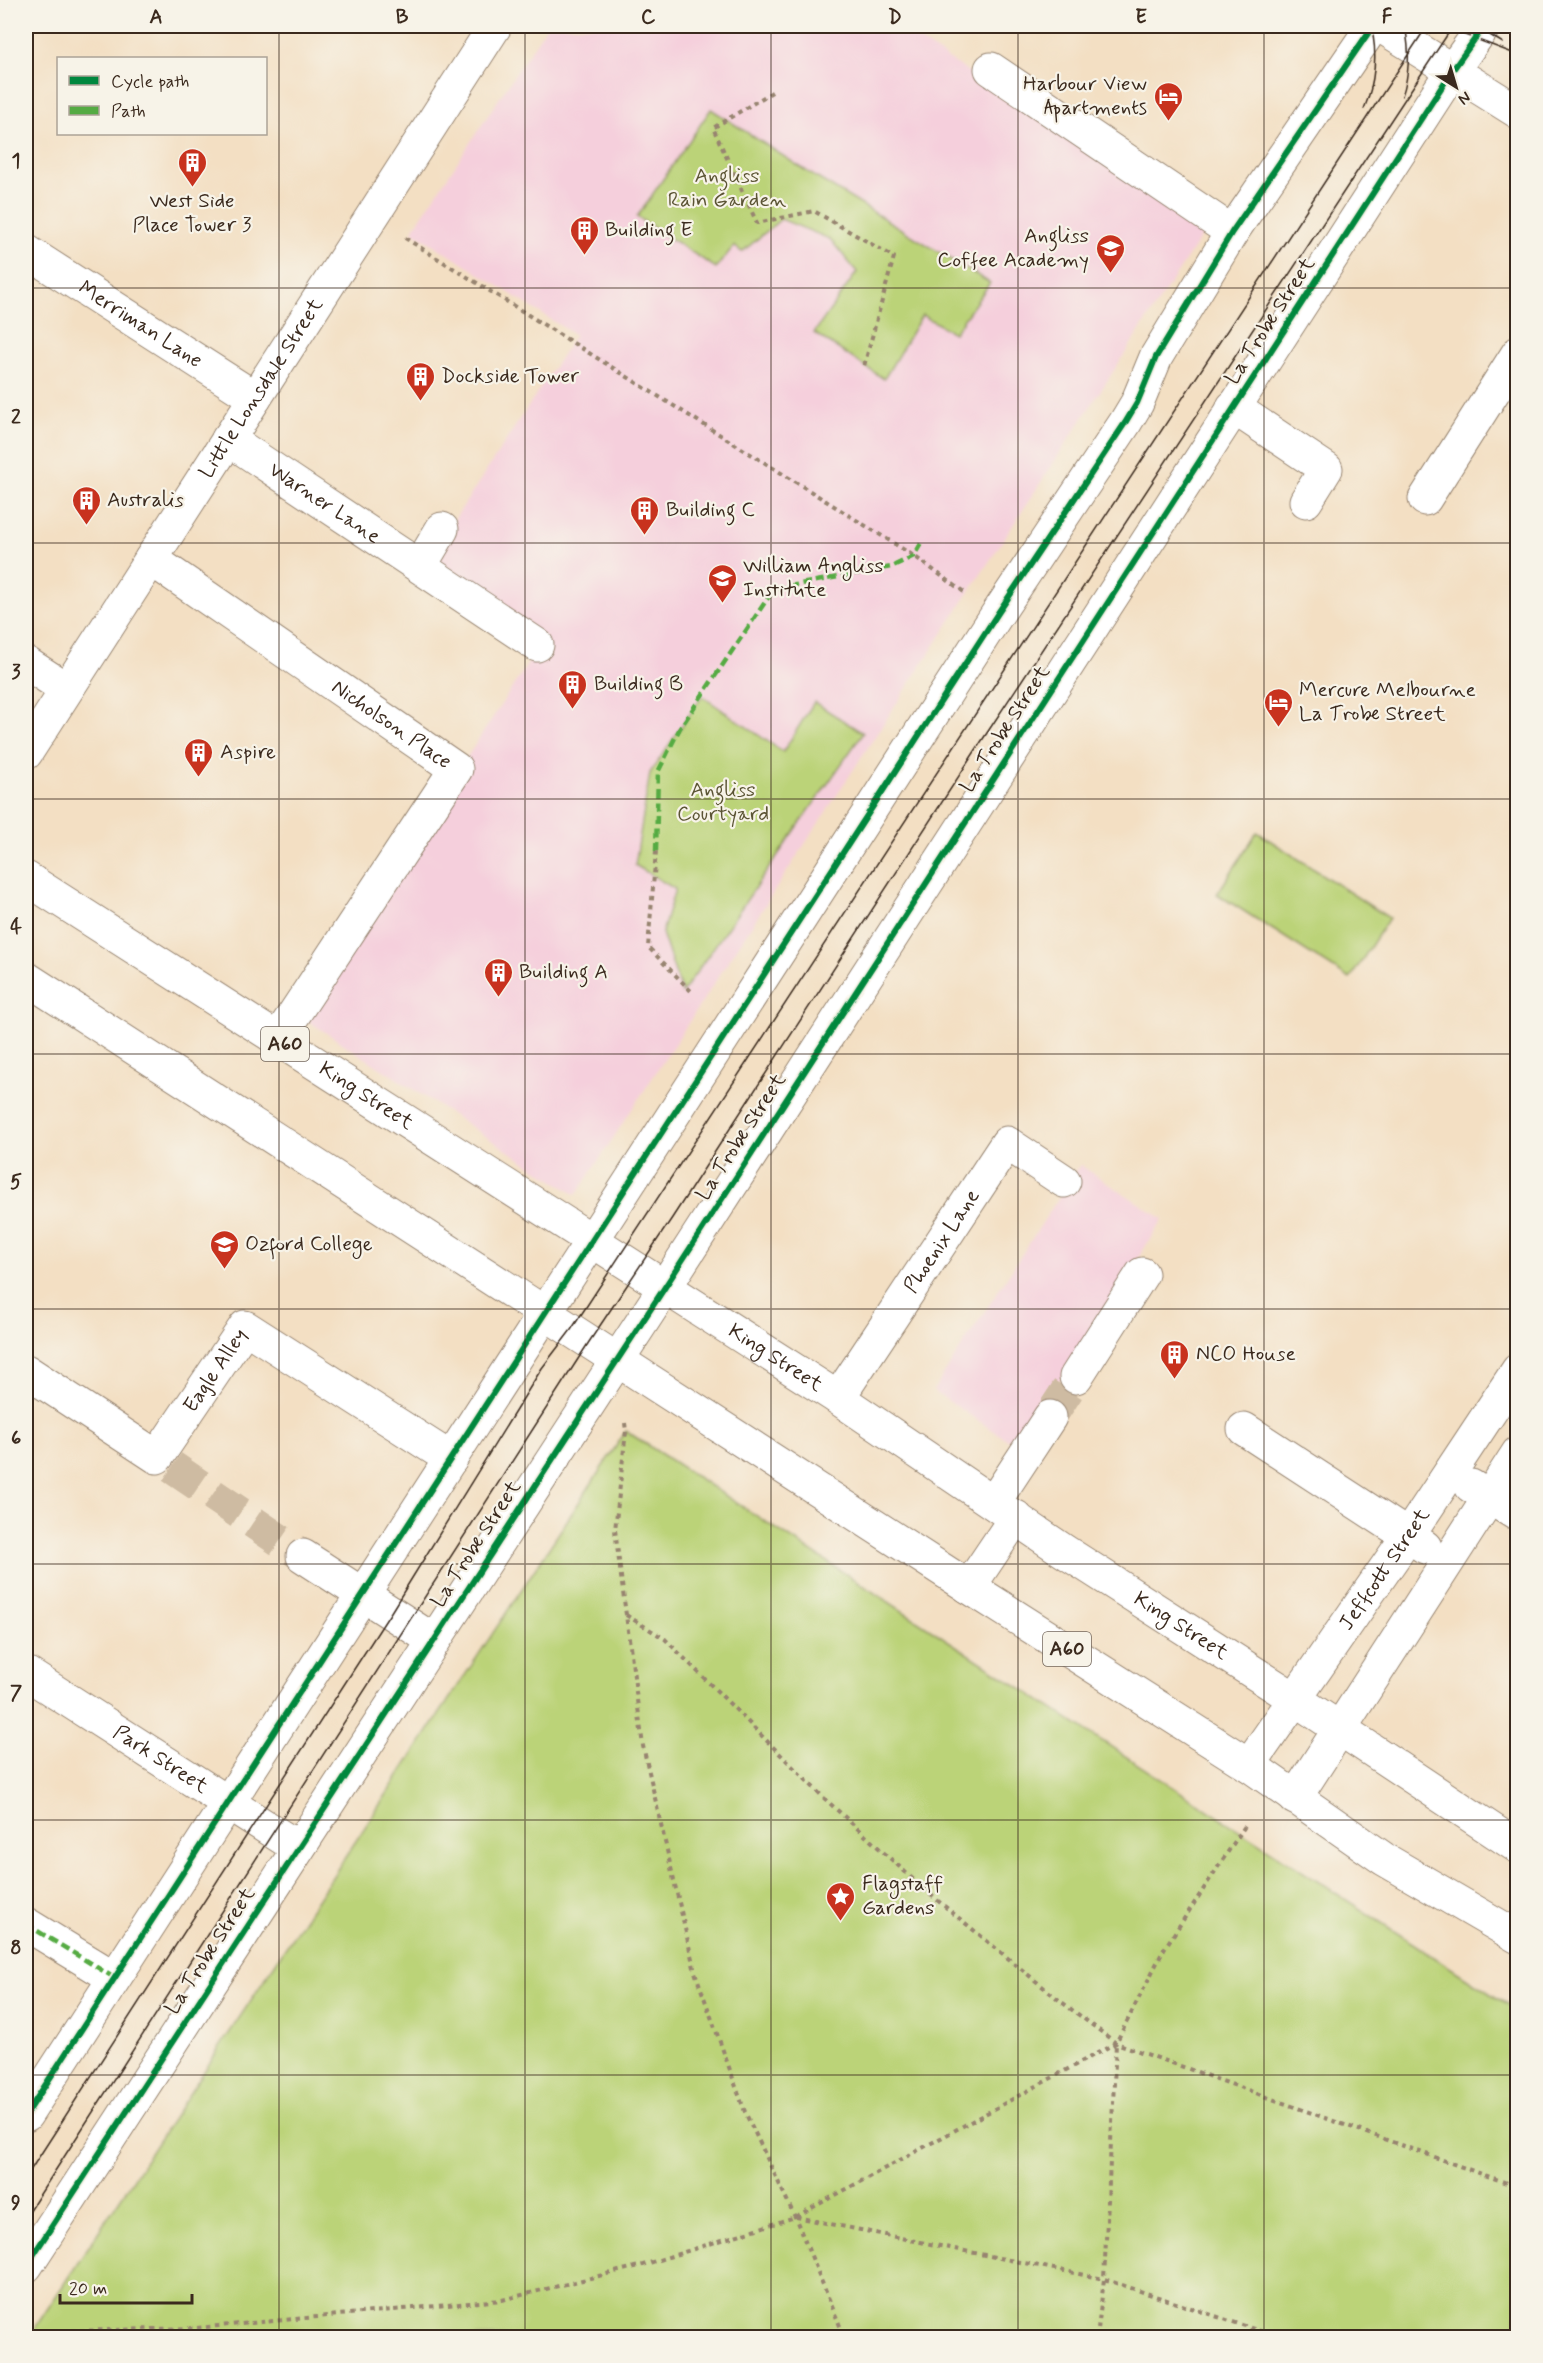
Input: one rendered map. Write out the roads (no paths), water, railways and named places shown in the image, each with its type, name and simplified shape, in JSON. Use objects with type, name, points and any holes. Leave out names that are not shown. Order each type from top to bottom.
[{"type":"main road","name":"Little Lonsdale Street","points":[[26,753],[495,26]]},
{"type":"main road","points":[[26,2115],[113,1977],[998,613],[1125,423],[1137,403],[1155,357],[1232,232],[1373,26]]},
{"type":"main road","points":[[1381,26],[1518,112]]},
{"type":"main road","name":"La Trobe Street","points":[[26,2266],[297,1847],[665,1287],[1233,407],[1452,71],[1484,26]]},
{"type":"main road","points":[[991,69],[1232,232]]},
{"type":"main road","name":"Merriman Lane","points":[[26,251],[255,399]]},
{"type":"main road","points":[[1425,499],[1518,353]]},
{"type":"main road","points":[[1233,407],[1326,469],[1306,501]]},
{"type":"main road","name":"Warner Lane","points":[[228,439],[537,645]]},
{"type":"main road","points":[[420,566],[442,529]]},
{"type":"main road","name":"Nicholson Place","points":[[150,559],[456,769],[277,1040]]},
{"type":"main road","points":[[26,663],[66,689]]},
{"type":"main road","name":"King Street","points":[[26,878],[838,1398],[1518,1847]]},
{"type":"main road","name":"A60","points":[[26,978],[969,1587],[1250,1765],[1384,1859],[1518,1937]]},
{"type":"main road","name":"Phoenix Lane","points":[[838,1398],[1007,1143],[1065,1181]]},
{"type":"main road","points":[[1076,1377],[1142,1274]]},
{"type":"main road","name":"Eagle Alley","points":[[26,1371],[165,1462],[245,1327],[451,1459]]},
{"type":"main road","name":"Jeffcott Street","points":[[1250,1765],[1408,1536],[1518,1370]]},
{"type":"main road","points":[[969,1587],[1050,1417]]},
{"type":"main road","points":[[1244,1429],[1447,1561]]},
{"type":"main road","points":[[1295,1798],[1518,1454]]},
{"type":"main road","points":[[1449,1473],[1518,1515]]},
{"type":"main road","points":[[303,1556],[433,1640]]},
{"type":"main road","name":"Park Street","points":[[26,1673],[297,1847]]},
{"type":"main road","points":[[26,1924],[113,1977]]},
{"type":"tunnel","points":[[1050,1417],[1076,1377]]},
{"type":"tunnel","points":[[172,1467],[303,1556]]},
{"type":"tram line","points":[[1364,109],[1371,89],[1374,68],[1371,26]]},
{"type":"tram line","points":[[1402,96],[1407,79],[1408,61],[1405,26]]},
{"type":"tram line","points":[[26,2177],[391,1612],[542,1368],[571,1330],[1427,26]]},
{"type":"tram line","points":[[1441,26],[1518,55]]},
{"type":"tram line","points":[[26,2216],[589,1342],[1453,26]]},
{"type":"tram line","points":[[1475,26],[1503,43]]},
{"type":"place","name":"Harbour View Apartments","points":[[1168,122]]},
{"type":"place","name":"West Side Place Tower 3","points":[[192,188]]},
{"type":"place","name":"Building E","points":[[584,256]]},
{"type":"place","name":"Angliss Coffee Academy","points":[[1110,274]]},
{"type":"place","name":"Dockside Tower","points":[[420,402]]},
{"type":"place","name":"Australis","points":[[86,526]]},
{"type":"place","name":"Building C","points":[[645,536]]},
{"type":"place","name":"William Angliss Institute","points":[[722,604]]},
{"type":"place","name":"Building B","points":[[573,710]]},
{"type":"place","name":"Mercure Melbourne La Trobe Street","points":[[1278,728]]},
{"type":"place","name":"Aspire","points":[[199,778]]},
{"type":"place","name":"Building A","points":[[498,998]]},
{"type":"place","name":"Ozford College","points":[[224,1270]]},
{"type":"place","name":"NCO House","points":[[1175,1380]]},
{"type":"place","name":"Flagstaff Gardens","points":[[841,1922]]},
{"type":"park label","name":"Angliss Rain Garden","points":[[727,188]]},
{"type":"park label","name":"Angliss Courtyard","points":[[723,802]]}]
